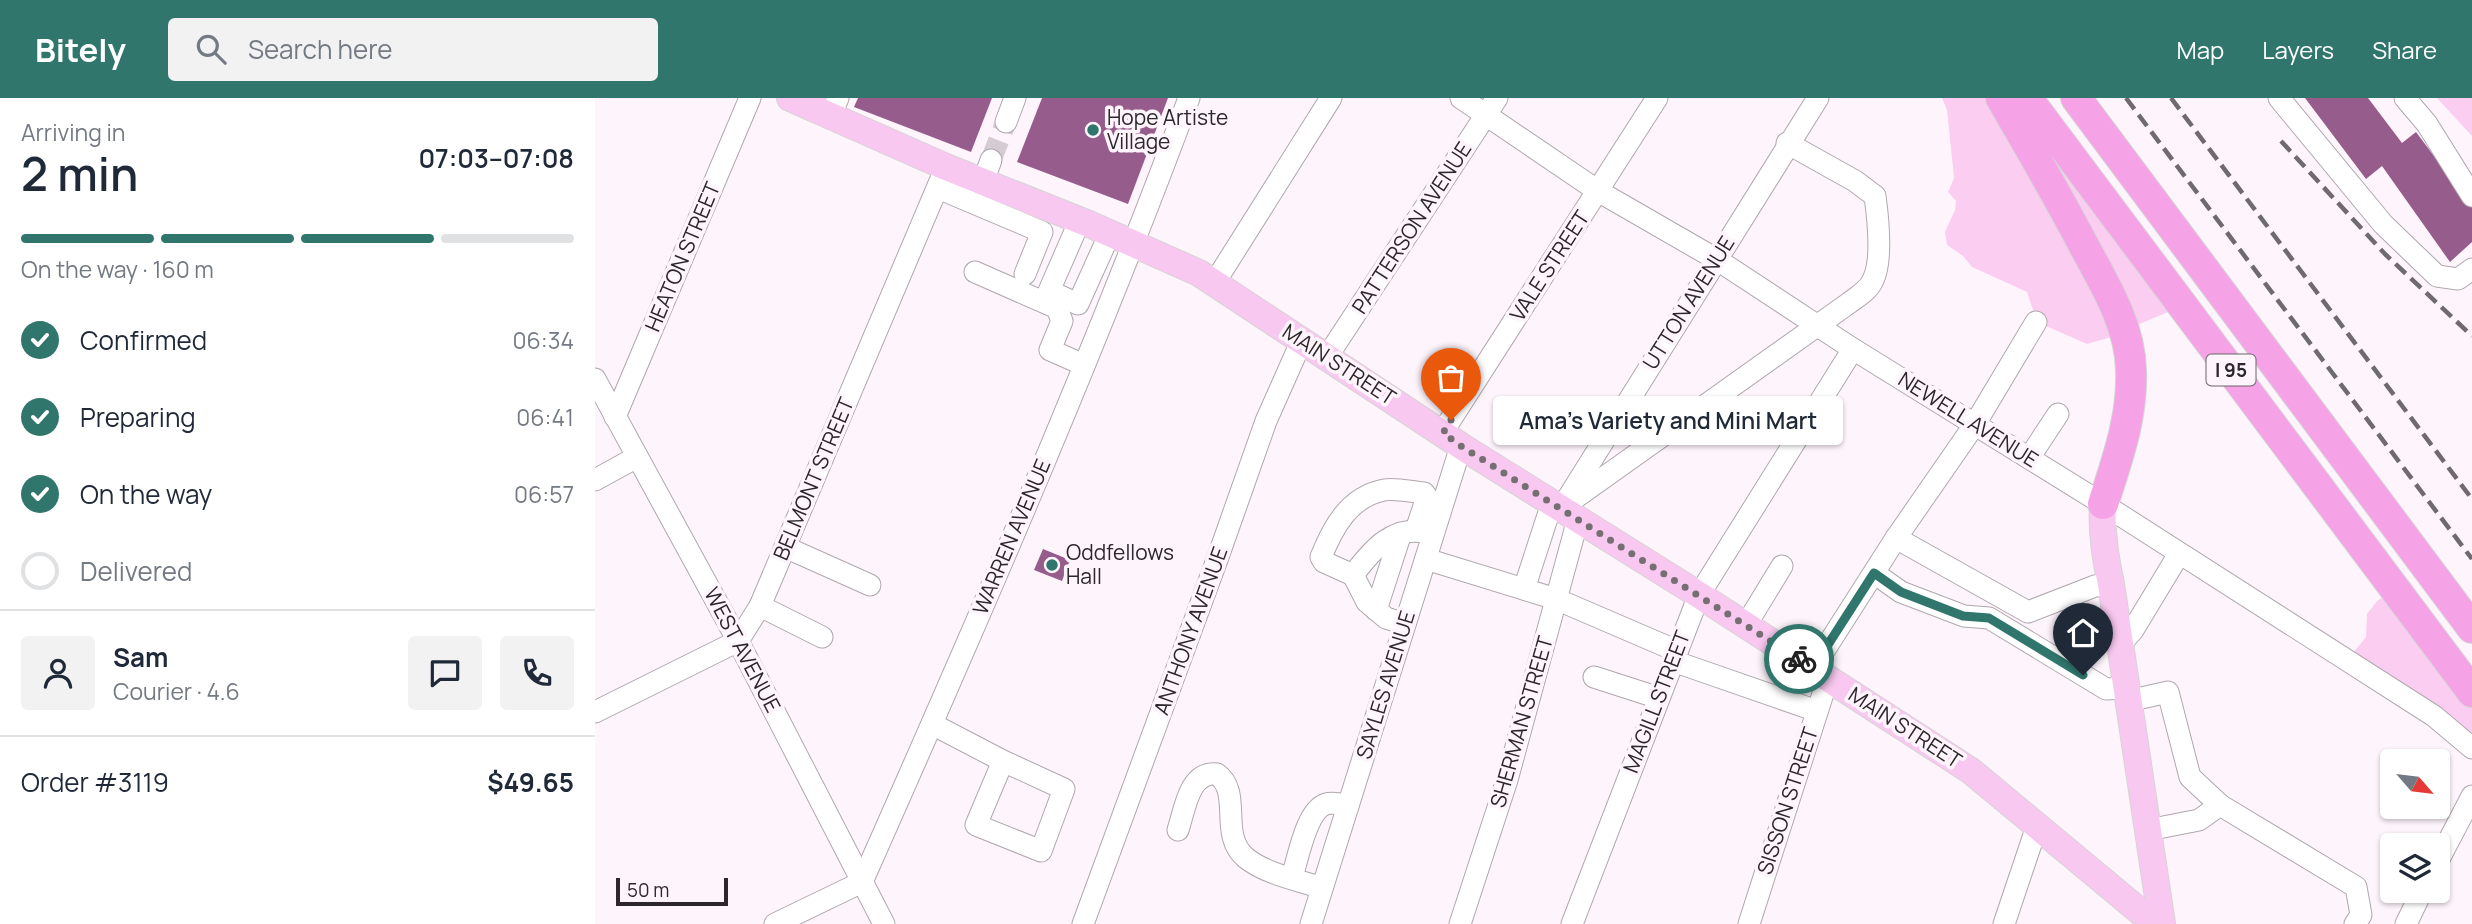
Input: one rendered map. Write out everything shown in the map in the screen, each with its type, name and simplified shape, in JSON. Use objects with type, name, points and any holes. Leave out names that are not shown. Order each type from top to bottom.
[{"type":"highway","points":[[2001,98],[2113,300],[2128,347],[2131,375],[2129,413],[2103,504]]},
{"type":"highway","name":"I 95","points":[[2027,98],[2472,692]]},
{"type":"highway","name":"I 95","points":[[2077,98],[2472,628]]},
{"type":"main road","name":"MAIN STREET","points":[[790,98],[834,107],[942,178],[979,180],[1017,208],[1080,220],[1199,272],[1452,439],[1699,594],[1971,771],[2155,924]]},
{"type":"main road","points":[[2103,504],[2103,544],[2162,924]]},
{"type":"main road","points":[[2125,899],[2146,874],[2152,858]]},
{"type":"street","name":"HEATON STREET","points":[[615,417],[750,98]]},
{"type":"street","points":[[1006,122],[1015,98]]},
{"type":"street","name":"WARREN AVENUE","points":[[862,882],[1097,336],[1189,98]]},
{"type":"street","points":[[1215,282],[1331,98]]},
{"type":"street","name":"NEWELL AVENUE","points":[[1461,98],[1492,106],[1598,191],[1716,259],[1853,349],[2103,504],[2434,716],[2472,748]]},
{"type":"street","name":"VALE STREET","points":[[1452,439],[1598,191],[1657,98]]},
{"type":"street","name":"UTTON AVENUE","points":[[1563,510],[1787,143],[1818,98]]},
{"type":"street","points":[[2279,98],[2383,224],[2437,276],[2458,279],[2472,269]]},
{"type":"street","points":[[2405,98],[2427,124],[2472,197]]},
{"type":"street","name":"PATTERSON AVENUE","points":[[1327,357],[1492,106]]},
{"type":"street","points":[[1524,589],[1563,510],[1817,326],[1868,288],[1874,279],[1878,225],[1875,196],[1855,181],[1787,143]]},
{"type":"street","name":"BELMONT STREET","points":[[738,641],[760,606],[942,178]]},
{"type":"street","points":[[1017,208],[1042,232],[1025,274]]},
{"type":"street","points":[[1080,220],[1049,291],[1078,304],[1110,233]]},
{"type":"street","points":[[975,272],[1057,308],[1062,321],[1050,350],[1084,365]]},
{"type":"street","points":[[1062,321],[1097,336]]},
{"type":"street","name":"SISSON STREET","points":[[1749,924],[1817,711],[1820,673],[1874,573],[1975,424],[2036,322]]},
{"type":"street","name":"ANTHONY AVENUE","points":[[1083,924],[1219,557],[1266,421],[1302,340]]},
{"type":"street","name":"MAGILL STREET","points":[[1572,924],[1699,594],[1853,349]]},
{"type":"street","name":"WEST AVENUE","points":[[595,379],[738,641],[884,924]]},
{"type":"street","points":[[2029,458],[2058,414]]},
{"type":"street","name":"SAYLES AVENUE","points":[[1311,924],[1426,559],[1417,532],[1452,439]]},
{"type":"street","points":[[595,480],[637,457]]},
{"type":"street","points":[[1376,610],[1417,532],[1427,497],[1424,493],[1385,490],[1357,502],[1333,527],[1321,557],[1324,562],[1353,575],[1367,602],[1376,610],[1386,618],[1405,624]]},
{"type":"street","name":"SHERMAN STREET","points":[[1460,924],[1507,780],[1556,599],[1563,510]]},
{"type":"street","points":[[1353,575],[1382,541],[1417,532]]},
{"type":"street","points":[[1896,538],[2028,612],[2095,586],[2111,584]]},
{"type":"street","points":[[785,547],[870,586]]},
{"type":"street","points":[[2120,645],[2133,630],[2179,554]]},
{"type":"street","points":[[1426,559],[1556,599],[1675,656],[1817,711]]},
{"type":"street","points":[[1746,625],[1782,566]]},
{"type":"street","points":[[1874,573],[1901,592],[1963,616],[1989,618],[2106,689],[2127,694],[2168,692],[2190,776],[2220,806],[2356,887],[2361,915],[2355,924]]},
{"type":"street","points":[[760,606],[822,637]]},
{"type":"street","points":[[595,712],[738,641]]},
{"type":"street","points":[[1594,677],[1659,698]]},
{"type":"street","points":[[932,724],[1064,789],[1041,851],[976,825],[1003,761]]},
{"type":"street","points":[[1178,830],[1193,785],[1202,776],[1217,774],[1229,791],[1230,826],[1236,845],[1244,856],[1259,866],[1322,888]]},
{"type":"street","points":[[2450,838],[2472,796]]},
{"type":"street","points":[[1292,877],[1311,817],[1325,804],[1348,806]]},
{"type":"street","points":[[2148,830],[2199,820],[2220,806]]},
{"type":"street","points":[[2004,924],[2037,826]]},
{"type":"street","points":[[775,924],[862,882]]},
{"type":"street","points":[[2406,924],[2417,903]]},
{"type":"shaded area","points":[[1942,98],[2029,98],[2182,306],[2128,329],[2125,333],[2087,344],[2037,322],[2027,292],[1972,267],[1963,256],[1947,245],[1945,232],[1956,201],[1948,192],[1954,178],[1947,110]]},
{"type":"shaded area","points":[[2437,98],[2472,98],[2472,136]]},
{"type":"shaded area","points":[[2392,591],[2472,694],[2472,752],[2349,658],[2366,637],[2367,614],[2377,601]]},
{"type":"building","points":[[858,98],[992,98],[971,152],[854,107]]},
{"type":"building","name":"Hope Artiste Village","points":[[1042,98],[1168,98],[1128,204],[1017,162]]},
{"type":"building","points":[[2305,98],[2368,98],[2402,143],[2416,132],[2472,207],[2472,242],[2450,262],[2382,166],[2366,179]]},
{"type":"building","name":"Oddfellows Hall","points":[[1043,549],[1070,560],[1062,581],[1034,570]]},
{"type":"tunnel","points":[[991,160],[1006,122]]},
{"type":"railway","points":[[2126,98],[2472,559]]},
{"type":"railway","points":[[2171,98],[2472,499]]},
{"type":"railway","points":[[2281,141],[2385,254],[2472,336]]},
{"type":"way so far","points":[[1451,420],[1443,433],[1461,446],[1799,659]]},
{"type":"place","name":"Hope Artiste Village","points":[[1093,130]]},
{"type":"place","name":"Ama's Variety and Mini Mart","points":[[1451,420]]},
{"type":"place","name":"Oddfellows Hall","points":[[1052,565]]},
{"type":"route","points":[[1799,659],[1813,668],[1874,573],[1901,592],[1963,616],[1989,618],[2083,675]]}]
